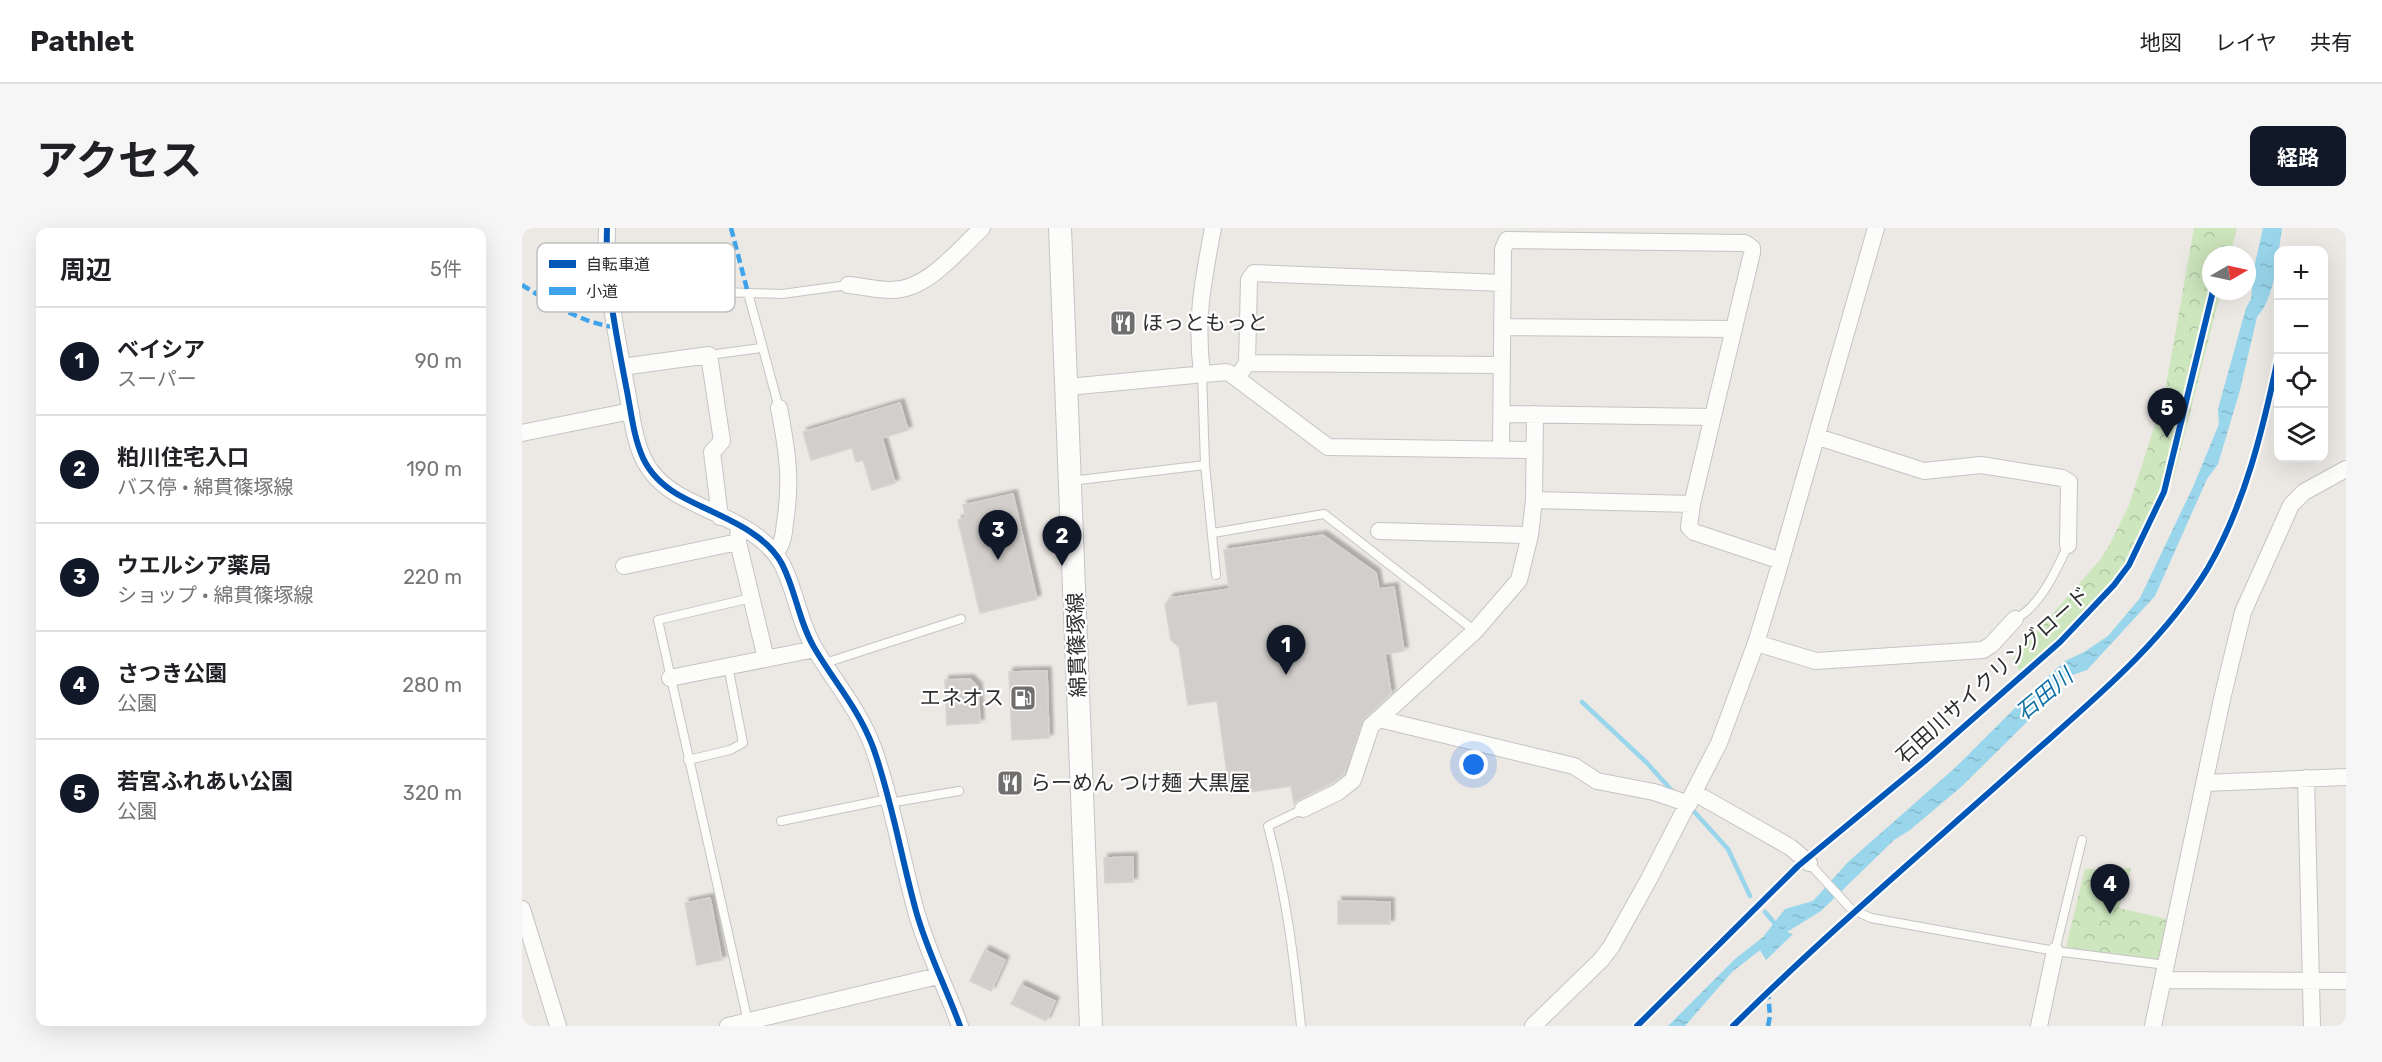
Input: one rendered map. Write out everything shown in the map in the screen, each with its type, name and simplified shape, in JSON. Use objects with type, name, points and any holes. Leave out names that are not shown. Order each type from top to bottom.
[{"type":"main road","name":"綿貫篠塚線","points":[[1060,228],[1068,387],[1091,1026]]},
{"type":"street","points":[[607,228],[607,243]]},
{"type":"street","points":[[848,285],[890,290],[914,286],[935,272],[982,228]]},
{"type":"street","points":[[1202,373],[1198,340],[1200,298],[1213,228]]},
{"type":"street","points":[[1533,1026],[1601,960],[1611,947],[1692,798],[1719,743],[1756,643],[1781,561],[1876,228]]},
{"type":"street","points":[[1501,448],[1504,243],[1511,239],[1644,234],[1750,245],[1752,253],[1688,522],[1694,532],[1781,561]]},
{"type":"street","points":[[1237,378],[1247,363],[1249,280],[1254,273],[1503,283]]},
{"type":"street","points":[[611,312],[631,411],[643,457],[653,474],[676,493],[720,517],[738,533],[762,540],[775,553],[787,574],[800,616],[815,649],[853,704],[873,747],[889,801],[915,910],[938,976],[960,1026]]},
{"type":"street","points":[[1502,327],[1733,329]]},
{"type":"street","points":[[622,367],[709,355],[722,441],[712,452],[720,517]]},
{"type":"street","points":[[1247,363],[1502,365]]},
{"type":"street","points":[[1068,387],[1226,372],[1328,447],[1534,450]]},
{"type":"street","points":[[775,553],[783,539],[790,484],[788,455],[779,408]]},
{"type":"street","points":[[522,433],[631,411]]},
{"type":"street","points":[[1502,414],[1713,417]]},
{"type":"street","points":[[1303,809],[1338,792],[1353,780],[1371,726],[1475,631],[1519,580],[1530,535],[1534,500],[1535,414]]},
{"type":"street","points":[[1818,437],[1924,471],[1981,465],[2062,478],[2069,482],[2068,545]]},
{"type":"street","points":[[2153,1026],[2222,699],[2243,612],[2292,505],[2304,492],[2346,469]]},
{"type":"street","points":[[1534,500],[1692,504]]},
{"type":"street","points":[[1379,531],[1530,535]]},
{"type":"street","points":[[624,566],[738,533]]},
{"type":"street","points":[[738,533],[766,659]]},
{"type":"street","points":[[1756,643],[1816,661],[1983,650],[1991,645],[2015,619]]},
{"type":"street","points":[[670,678],[815,649]]},
{"type":"street","points":[[1380,718],[1574,766],[1597,781],[1692,798],[1790,847],[1811,866]]},
{"type":"street","points":[[2205,783],[2346,777]]},
{"type":"street","points":[[2306,778],[2312,1026]]},
{"type":"street","points":[[522,909],[558,1026]]},
{"type":"street","points":[[2039,1026],[2055,951]]},
{"type":"street","points":[[2165,973],[2312,982],[2346,981]]},
{"type":"street","points":[[728,1026],[938,976]]},
{"type":"lane","points":[[735,292],[789,293],[848,285]]},
{"type":"lane","points":[[748,293],[779,408]]},
{"type":"lane","points":[[709,355],[761,348]]},
{"type":"lane","points":[[1202,373],[1205,465],[1216,575]]},
{"type":"lane","points":[[1071,481],[1205,465]]},
{"type":"lane","points":[[1213,533],[1324,514],[1475,631]]},
{"type":"lane","points":[[2015,619],[2024,615],[2053,577],[2068,545]]},
{"type":"lane","points":[[748,1022],[658,620],[751,598]]},
{"type":"lane","points":[[825,663],[961,620]]},
{"type":"lane","points":[[688,760],[730,750],[743,743],[728,666]]},
{"type":"lane","points":[[782,821],[889,801],[959,791]]},
{"type":"lane","points":[[1301,1026],[1292,934],[1268,826],[1303,809]]},
{"type":"lane","points":[[2055,951],[2082,840]]},
{"type":"lane","points":[[1811,866],[1851,909],[1871,918],[2165,973]]},
{"type":"green space","points":[[2194,228],[2237,228],[2232,246],[2202,246],[2202,300],[2219,300],[2174,476],[2153,525],[2130,571],[2101,607],[2024,680],[2013,659],[2099,561],[2109,546],[2129,505],[2164,397]]},
{"type":"green space","points":[[2131,868],[2119,908],[2171,920],[2163,961],[2066,947],[2085,869]]},
{"type":"water","name":"石田川","points":[[2263,228],[2282,228],[2279,246],[2274,246],[2272,287],[2257,317],[2240,390],[2218,464],[2207,479],[2155,596],[2087,670],[2067,677],[2028,721],[1961,787],[1910,830],[1894,840],[1821,911],[1787,932],[1793,934],[1766,960],[1760,950],[1732,972],[1685,1026],[1668,1026],[1735,959],[1763,937],[1785,909],[1813,901],[1848,862],[1957,766],[2065,661],[2108,636],[2140,598],[2193,487],[2219,424],[2218,409],[2246,308],[2250,300],[2256,300],[2256,259]]},
{"type":"building","points":[[900,403],[908,430],[882,438],[895,483],[872,490],[863,460],[856,462],[852,448],[811,460],[803,432]]},
{"type":"building","points":[[1013,494],[1037,599],[980,613],[958,520],[966,518],[963,505]]},
{"type":"building","points":[[1323,535],[1376,573],[1379,589],[1394,587],[1404,651],[1385,654],[1391,693],[1364,719],[1344,774],[1332,783],[1294,804],[1291,786],[1230,795],[1217,701],[1188,705],[1179,647],[1171,640],[1165,605],[1170,598],[1229,589],[1224,550]]},
{"type":"building","points":[[1047,671],[1049,738],[1012,740],[1009,672]]},
{"type":"building","points":[[970,679],[978,687],[980,723],[947,725],[945,680]]},
{"type":"building","points":[[1133,857],[1133,882],[1105,883],[1104,858]]},
{"type":"building","points":[[710,898],[722,960],[697,965],[685,903]]},
{"type":"building","points":[[1338,901],[1390,902],[1390,924],[1338,924]]},
{"type":"building","points":[[985,950],[1005,960],[991,991],[970,981]]},
{"type":"building","points":[[1021,985],[1055,1001],[1046,1021],[1011,1004]]},
{"type":"waterway","points":[[1582,702],[1647,763],[1674,793]]},
{"type":"waterway","points":[[1689,806],[1728,849],[1750,896]]},
{"type":"waterway","points":[[1765,912],[1777,926]]},
{"type":"marked path","points":[[731,228],[735,243]]},
{"type":"marked path","points":[[735,243],[748,293]]},
{"type":"marked path","points":[[522,285],[537,294]]},
{"type":"marked path","points":[[570,312],[590,321],[614,327]]},
{"type":"marked path","points":[[1768,992],[1770,1016],[1768,1026]]},
{"type":"cycle path","points":[[607,228],[607,243]]},
{"type":"cycle path","name":"石田川サイクリングロード","points":[[1637,1026],[1798,866],[1925,761],[2060,642],[2114,585],[2129,565],[2164,492],[2211,300]]},
{"type":"cycle path","points":[[613,312],[633,423],[646,463],[666,487],[749,531],[773,551],[782,564],[791,585],[810,639],[867,733],[886,787],[920,926],[960,1026]]},
{"type":"cycle path","points":[[1733,1026],[1839,926],[2122,673],[2168,623],[2208,568],[2221,544],[2251,466],[2274,376]]},
{"type":"place","name":"ほっともっと","points":[[1123,323]]},
{"type":"place","name":"若宮ふれあい公園","points":[[2167,438]]},
{"type":"place","name":"ウエルシア薬局","points":[[998,560]]},
{"type":"place","name":"粕川住宅入口","points":[[1062,566]]},
{"type":"place","name":"ベイシア","points":[[1286,675]]},
{"type":"place","name":"エネオス","points":[[1023,698]]},
{"type":"place","name":"らーめん つけ麺 大黒屋","points":[[1010,783]]},
{"type":"place","name":"さつき公園","points":[[2110,914]]}]
